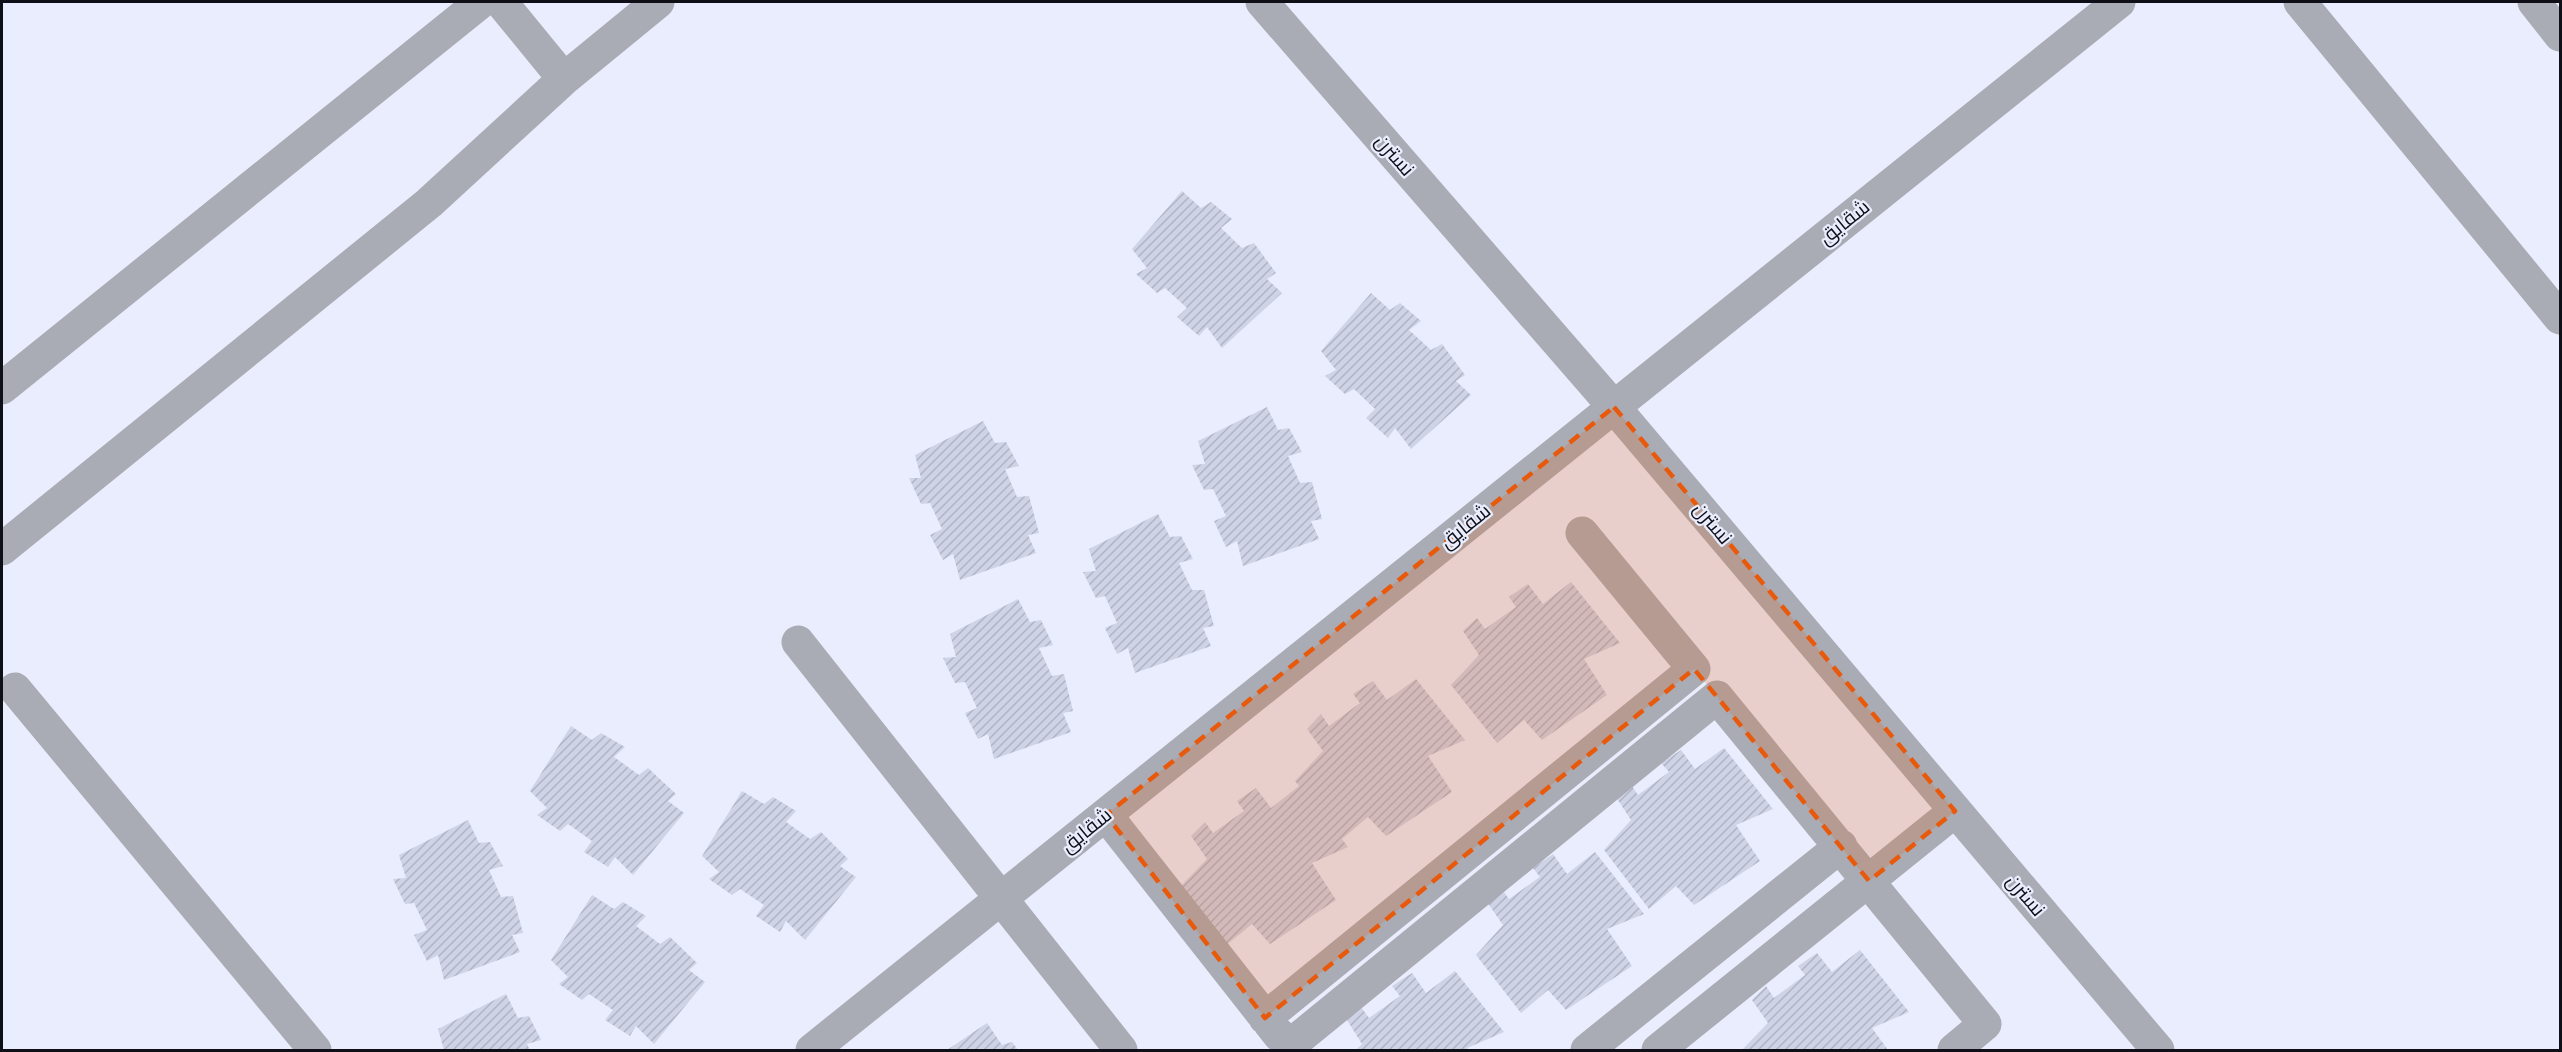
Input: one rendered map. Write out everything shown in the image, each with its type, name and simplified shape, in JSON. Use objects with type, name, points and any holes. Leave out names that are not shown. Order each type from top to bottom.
[{"type":"street","points":[[2,388],[481,2]]},
{"type":"street","points":[[501,2],[564,79]]},
{"type":"street","points":[[2,549],[429,203],[564,79],[658,2]]},
{"type":"street","name":"نسترن","points":[[1262,2],[1614,407],[2158,1050]]},
{"type":"street","name":"شقایق","points":[[812,1050],[2119,2]]},
{"type":"street","points":[[2300,2],[2560,318]]},
{"type":"street","points":[[2534,2],[2560,35]]},
{"type":"street","points":[[1582,533],[1985,1024],[1954,1050]]},
{"type":"street","points":[[798,642],[1121,1050]]},
{"type":"street","points":[[1265,1018],[1694,669]]},
{"type":"street","points":[[15,689],[315,1050]]},
{"type":"street","points":[[1106,815],[1289,1049],[1717,697]]},
{"type":"street","points":[[1658,1050],[1955,811]]},
{"type":"street","points":[[1587,1050],[1841,846]]},
{"type":"highlighted area","points":[[1614,407],[1955,811],[1869,881],[1694,669],[1265,1018],[1106,815]]},
{"type":"building","points":[[1182,191],[1201,208],[1211,202],[1232,219],[1221,228],[1242,248],[1254,243],[1276,273],[1267,279],[1282,293],[1222,348],[1207,327],[1199,336],[1177,317],[1187,308],[1165,288],[1157,293],[1136,274],[1147,268],[1132,249]]},
{"type":"building","points":[[1371,293],[1390,310],[1400,303],[1421,321],[1409,330],[1431,350],[1442,344],[1465,375],[1456,381],[1471,395],[1411,449],[1395,428],[1388,438],[1366,418],[1375,409],[1354,389],[1345,394],[1325,376],[1336,370],[1321,351]]},
{"type":"building","points":[[1267,407],[1278,430],[1289,428],[1302,452],[1288,456],[1300,483],[1312,482],[1322,519],[1311,521],[1319,539],[1243,566],[1237,541],[1226,547],[1214,521],[1226,516],[1213,489],[1204,490],[1192,465],[1205,464],[1198,441]]},
{"type":"building","points":[[983,421],[995,443],[1006,442],[1019,466],[1005,469],[1017,497],[1029,496],[1039,533],[1028,535],[1036,553],[960,580],[953,554],[943,560],[930,535],[942,529],[930,503],[921,504],[909,478],[921,478],[915,455]]},
{"type":"building","points":[[1158,514],[1170,537],[1181,536],[1193,559],[1179,563],[1192,590],[1204,590],[1214,626],[1203,628],[1211,646],[1135,673],[1128,648],[1117,654],[1105,628],[1117,623],[1105,596],[1096,598],[1083,572],[1096,571],[1089,549]]},
{"type":"building","points":[[1571,582],[1620,643],[1584,659],[1607,695],[1542,740],[1524,720],[1497,743],[1451,685],[1479,655],[1463,631],[1477,618],[1485,629],[1516,607],[1509,597],[1528,584],[1543,604]]},
{"type":"building","points":[[1018,599],[1030,622],[1041,620],[1053,645],[1039,648],[1052,676],[1064,674],[1073,711],[1063,713],[1071,732],[994,759],[988,734],[978,739],[965,713],[977,708],[965,682],[955,683],[943,658],[956,657],[950,634]]},
{"type":"building","points":[[1416,679],[1465,740],[1428,756],[1452,792],[1386,836],[1368,817],[1342,839],[1348,847],[1312,863],[1336,900],[1270,944],[1252,924],[1224,947],[1179,888],[1207,859],[1191,836],[1205,822],[1213,833],[1244,811],[1237,801],[1256,788],[1271,808],[1299,786],[1295,781],[1323,751],[1307,729],[1321,714],[1329,726],[1360,703],[1353,694],[1373,681],[1387,700]]},
{"type":"building","points":[[571,726],[592,740],[601,733],[625,747],[614,757],[639,775],[648,768],[676,794],[668,801],[684,813],[633,875],[615,857],[608,867],[584,852],[592,841],[568,824],[560,831],[537,815],[547,808],[530,791]]},
{"type":"building","points":[[1724,748],[1773,809],[1736,825],[1760,861],[1694,905],[1676,886],[1649,909],[1604,850],[1631,820],[1616,797],[1630,783],[1638,795],[1669,772],[1661,763],[1681,750],[1695,769]]},
{"type":"building","points":[[742,791],[764,804],[773,797],[796,811],[786,822],[810,839],[821,832],[848,859],[840,866],[856,877],[805,940],[786,921],[780,932],[756,916],[764,905],[740,889],[732,895],[709,879],[719,872],[702,856]]},
{"type":"building","points":[[468,820],[479,843],[490,842],[503,866],[489,870],[501,897],[513,896],[523,933],[512,935],[520,952],[444,980],[438,955],[427,961],[414,935],[427,930],[414,903],[405,904],[393,879],[406,878],[399,855]]},
{"type":"building","points":[[1595,852],[1644,914],[1607,929],[1632,966],[1566,1010],[1548,990],[1521,1013],[1476,955],[1503,925],[1487,902],[1501,888],[1509,899],[1540,877],[1533,868],[1553,854],[1567,874]]},
{"type":"building","points":[[592,895],[614,909],[623,902],[646,916],[636,926],[660,944],[670,937],[697,963],[689,970],[705,982],[654,1044],[636,1026],[630,1036],[605,1020],[613,1010],[589,994],[582,1000],[559,984],[568,977],[551,960]]},
{"type":"building","points":[[1860,950],[1909,1012],[1872,1028],[1888,1050],[1742,1050],[1768,1023],[1752,1000],[1766,986],[1774,998],[1805,975],[1798,966],[1817,953],[1832,972]]},
{"type":"building","points":[[1455,971],[1504,1032],[1467,1048],[1469,1050],[1356,1050],[1362,1044],[1347,1020],[1361,1007],[1369,1018],[1400,996],[1392,986],[1412,973],[1426,993]]},
{"type":"building","points":[[506,994],[518,1018],[529,1016],[541,1040],[527,1044],[530,1050],[444,1050],[438,1029]]},
{"type":"building","points":[[987,1023],[1002,1045],[1012,1042],[1018,1050],[947,1050]]}]
